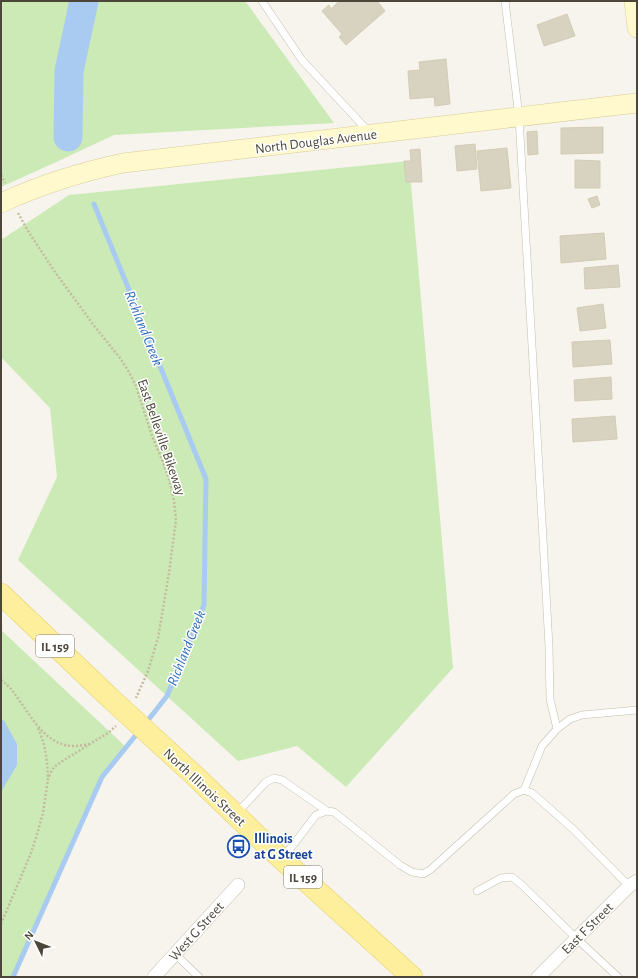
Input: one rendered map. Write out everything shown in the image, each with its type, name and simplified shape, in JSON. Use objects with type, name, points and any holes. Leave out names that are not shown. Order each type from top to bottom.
[{"type":"main road","name":"North Illinois Street","points":[[1,594],[109,697],[412,977]]},
{"type":"street","points":[[634,1],[637,28]]},
{"type":"street","name":"North Douglas Avenue","points":[[6,200],[29,190],[94,169],[122,163],[637,103]]},
{"type":"street","name":"East F Street","points":[[538,977],[633,883]]},
{"type":"street","name":"West G Street","points":[[154,977],[238,885]]},
{"type":"lane","points":[[262,1],[302,60],[371,134]]},
{"type":"lane","points":[[505,1],[519,117],[549,647],[550,699],[557,729]]},
{"type":"lane","points":[[524,790],[542,746],[557,729],[570,719],[582,716],[637,710]]},
{"type":"lane","points":[[235,814],[266,782],[274,778],[282,780],[326,811],[334,812],[412,872],[423,874],[430,870],[514,794],[524,790],[532,793],[633,883]]},
{"type":"lane","points":[[282,858],[316,815],[326,811]]},
{"type":"lane","points":[[477,891],[501,878],[512,877],[618,977]]},
{"type":"lane","points":[[175,954],[199,977]]},
{"type":"path","name":"East Belleville Bikeway","points":[[1,174],[6,200],[48,261],[129,372],[136,386],[152,436],[169,479],[174,501],[176,520],[162,619],[155,651],[134,702]]},
{"type":"path","points":[[1,680],[14,692],[38,728],[44,740],[48,762],[48,779],[43,813],[38,831],[1,924]]},
{"type":"path","points":[[48,779],[54,767],[92,744],[119,723]]},
{"type":"path","points":[[38,728],[49,737],[65,745],[74,746],[92,744]]},
{"type":"green space","points":[[1,1],[245,1],[334,123],[114,135],[1,187]]},
{"type":"green space","points":[[409,161],[453,668],[346,787],[297,746],[238,761],[18,560],[57,477],[50,408],[1,357],[1,240],[69,195]]},
{"type":"green space","points":[[1,630],[126,747],[102,777],[13,977],[1,977]]},
{"type":"water","points":[[1,718],[5,722],[17,744],[17,765],[1,792]]},
{"type":"building","points":[[339,1],[377,1],[385,11],[346,45],[339,37],[342,34],[322,11],[329,5],[331,9]]},
{"type":"building","points":[[567,14],[575,36],[544,46],[537,25]]},
{"type":"building","points":[[446,59],[450,104],[435,106],[434,97],[410,99],[408,71],[420,70],[419,62]]},
{"type":"building","points":[[603,127],[603,153],[561,154],[561,128]]},
{"type":"building","points":[[537,131],[538,154],[528,155],[527,132]]},
{"type":"building","points":[[475,144],[477,169],[457,171],[455,146]]},
{"type":"building","points":[[507,148],[511,188],[481,191],[477,151]]},
{"type":"building","points":[[420,149],[422,182],[406,182],[404,161],[411,161],[410,150]]},
{"type":"building","points":[[575,160],[600,161],[600,188],[575,188]]},
{"type":"building","points":[[597,196],[600,205],[592,208],[588,199]]},
{"type":"building","points":[[604,233],[606,259],[561,263],[560,236]]},
{"type":"building","points":[[618,265],[620,287],[585,289],[584,268]]},
{"type":"building","points":[[603,304],[606,328],[580,331],[577,308]]},
{"type":"building","points":[[610,340],[612,364],[573,367],[572,342]]},
{"type":"building","points":[[611,377],[612,399],[575,401],[574,380]]},
{"type":"building","points":[[615,416],[617,439],[573,442],[572,419]]},
{"type":"waterway","name":"Richland Creek","points":[[68,137],[69,71],[84,1]]},
{"type":"waterway","name":"Richland Creek","points":[[94,204],[206,479],[204,605],[167,696],[145,724]]},
{"type":"waterway","name":"Richland Creek","points":[[13,977],[102,777],[140,730]]},
{"type":"place","name":"Illinois at G Street","points":[[239,846]]}]
